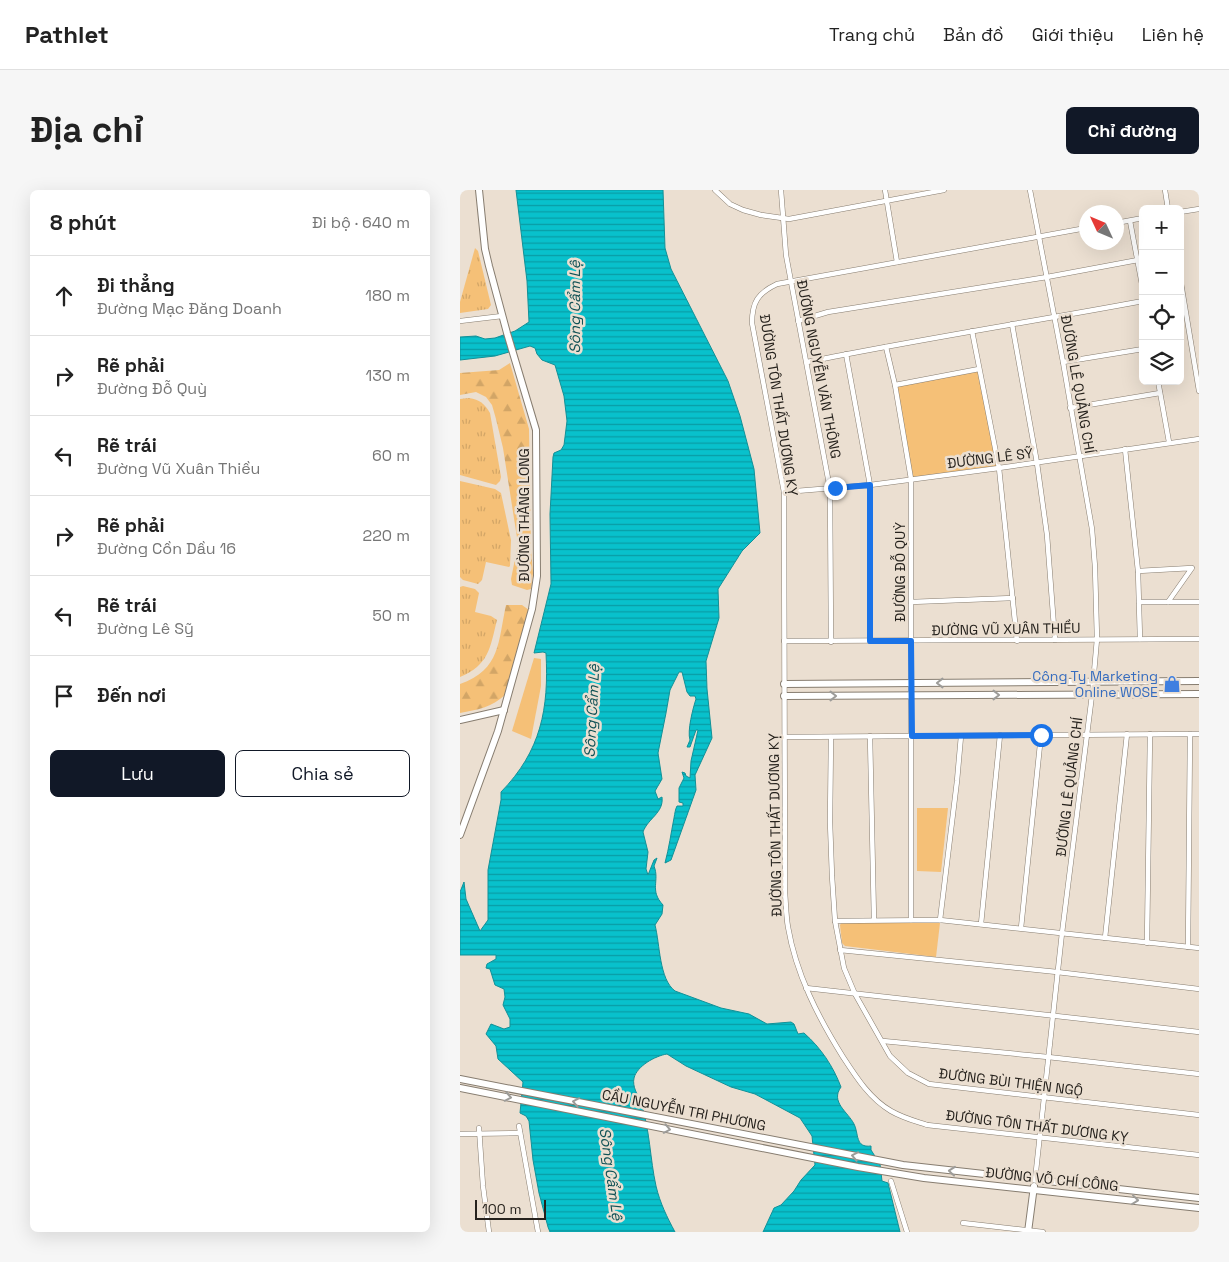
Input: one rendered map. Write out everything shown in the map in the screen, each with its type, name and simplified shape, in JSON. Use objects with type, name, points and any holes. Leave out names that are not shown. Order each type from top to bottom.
[{"type":"street","name":"ĐƯỜNG THĂNG LONG","points":[[460,835],[504,710],[532,608],[537,576],[536,430],[502,316],[485,249],[479,190]]},
{"type":"street","points":[[715,190],[730,204],[743,210],[789,219],[944,190]]},
{"type":"street","name":"ĐƯỜNG NGUYỄN VĂN THÔNG","points":[[781,190],[782,218],[790,282],[807,362],[830,489],[831,642]]},
{"type":"street","points":[[885,190],[897,262]]},
{"type":"street","name":"ĐƯỜNG LÊ QUẢNG CHÍ","points":[[1030,190],[1063,362],[1092,529],[1097,639],[1092,695],[1057,972],[1035,1180]]},
{"type":"street","points":[[1165,190],[1167,205]]},
{"type":"street","points":[[1184,211],[1199,209]]},
{"type":"street","points":[[1124,222],[1139,219]]},
{"type":"street","points":[[1130,221],[1139,266]]},
{"type":"street","name":"ĐƯỜNG TÔN THẤT DƯƠNG KỴ","points":[[1079,229],[777,284],[767,289],[756,299],[752,311],[752,323],[784,492],[785,892],[788,926],[795,959],[817,1014],[855,1075],[870,1094],[890,1110],[910,1120],[927,1124],[1199,1155]]},
{"type":"street","points":[[798,321],[828,312],[1047,277],[1138,260]]},
{"type":"street","points":[[1183,295],[1199,391]]},
{"type":"street","points":[[807,362],[1139,302]]},
{"type":"street","points":[[460,322],[502,316]]},
{"type":"street","points":[[1012,324],[1038,463],[1047,535],[1054,640]]},
{"type":"street","points":[[972,331],[999,468],[1017,641]]},
{"type":"street","name":"ĐƯỜNG ĐỖ QUỲ","points":[[886,347],[895,385],[911,479],[911,920]]},
{"type":"street","points":[[1063,362],[1139,350]]},
{"type":"street","points":[[846,354],[870,485],[870,641]]},
{"type":"street","points":[[895,385],[979,369]]},
{"type":"street","points":[[1159,385],[1169,442]]},
{"type":"street","points":[[1070,408],[1160,394]]},
{"type":"street","name":"ĐƯỜNG LÊ SỸ","points":[[784,492],[870,485],[1199,439]]},
{"type":"street","points":[[1125,449],[1138,571],[1140,639]]},
{"type":"street","points":[[1138,571],[1192,568],[1168,602]]},
{"type":"street","points":[[911,602],[1014,598]]},
{"type":"street","points":[[1139,602],[1199,602]]},
{"type":"street","name":"ĐƯỜNG VŨ XUÂN THIỀU","points":[[784,641],[1199,639]]},
{"type":"street","points":[[784,684],[1199,681]]},
{"type":"street","points":[[784,696],[1199,694]]},
{"type":"street","points":[[460,720],[504,710]]},
{"type":"street","points":[[1105,938],[1127,734]]},
{"type":"street","points":[[1147,943],[1150,734]]},
{"type":"street","points":[[1188,947],[1190,734]]},
{"type":"street","points":[[784,737],[1199,734]]},
{"type":"street","points":[[980,924],[1000,735]]},
{"type":"street","points":[[1021,928],[1041,735]]},
{"type":"street","points":[[870,736],[874,920]]},
{"type":"street","points":[[940,920],[961,736]]},
{"type":"street","name":"ĐƯỜNG BÙI THIỆN NGỘ","points":[[831,737],[830,822],[835,921],[840,950],[844,968],[855,994],[890,1056],[908,1073],[929,1084],[1199,1115]]},
{"type":"street","points":[[835,921],[940,920],[1199,948]]},
{"type":"street","points":[[840,950],[1199,988]]},
{"type":"street","points":[[806,988],[1199,1032]]},
{"type":"street","points":[[883,1041],[1199,1074]]},
{"type":"street","name":"CẦU NGUYỄN TRI PHƯƠNG","points":[[460,1079],[903,1165]]},
{"type":"street","name":"CẦU NGUYỄN TRI PHƯƠNG","points":[[460,1088],[858,1167],[902,1174]]},
{"type":"street","points":[[519,1126],[538,1232]]},
{"type":"street","points":[[479,1128],[483,1186],[489,1232]]},
{"type":"street","points":[[460,1134],[520,1133]]},
{"type":"street","name":"ĐƯỜNG VÕ CHÍ CÔNG","points":[[903,1165],[1199,1198]]},
{"type":"street","name":"ĐƯỜNG VÕ CHÍ CÔNG","points":[[902,1174],[1199,1208]]},
{"type":"street","points":[[1028,1231],[1035,1180]]},
{"type":"street","points":[[891,1181],[907,1232]]},
{"type":"street","points":[[963,1222],[981,1226],[1043,1232]]},
{"type":"street","points":[[980,1232],[981,1226]]},
{"type":"green space","points":[[475,248],[478,251],[491,305],[488,309],[460,313],[460,302]]},
{"type":"green space","points":[[510,363],[529,429],[533,573],[531,589],[527,590],[512,585],[511,579],[518,544],[503,448],[492,405],[486,397],[476,392],[460,395],[460,373],[499,370]]},
{"type":"green space","points":[[979,369],[999,468],[911,479],[895,385]]},
{"type":"green space","points":[[469,398],[481,402],[490,413],[501,477],[496,485],[460,475],[460,399]]},
{"type":"green space","points":[[460,481],[495,489],[501,493],[511,540],[510,566],[486,562],[482,580],[478,584],[463,580],[460,577]]},
{"type":"green space","points":[[460,587],[475,589],[479,593],[475,612],[491,616],[497,620],[490,647],[483,661],[470,672],[460,677]]},
{"type":"green space","points":[[506,605],[522,605],[529,610],[505,695],[490,705],[460,713],[460,684],[483,671],[490,662],[499,642]]},
{"type":"green space","points":[[534,658],[541,659],[541,686],[531,739],[512,731]]},
{"type":"green space","points":[[917,808],[948,808],[941,872],[917,871]]},
{"type":"green space","points":[[842,922],[940,923],[936,957],[845,946],[842,943],[840,925]]},
{"type":"water","name":"Sông Cẩm Lệ","points":[[516,190],[663,190],[665,248],[671,269],[728,381],[740,416],[754,469],[760,533],[742,551],[718,589],[719,618],[706,661],[712,738],[695,775],[696,790],[671,860],[665,863],[676,809],[677,806],[683,806],[683,803],[679,802],[679,788],[684,778],[682,772],[690,778],[691,761],[698,730],[696,730],[690,747],[687,747],[690,740],[690,725],[696,699],[695,696],[690,696],[687,692],[682,672],[679,672],[670,690],[658,753],[662,779],[655,791],[658,799],[662,797],[662,803],[643,832],[648,852],[646,869],[648,875],[654,860],[657,858],[654,866],[656,871],[656,890],[659,900],[663,905],[662,914],[655,925],[663,970],[675,991],[721,1008],[749,1014],[767,1024],[791,1022],[794,1024],[798,1034],[804,1033],[816,1045],[838,1079],[841,1087],[838,1092],[839,1102],[856,1128],[858,1140],[862,1145],[871,1146],[871,1150],[880,1164],[882,1181],[888,1183],[900,1232],[763,1232],[774,1208],[781,1205],[815,1165],[812,1136],[800,1118],[755,1094],[731,1087],[686,1066],[667,1054],[652,1059],[639,1069],[634,1081],[646,1124],[658,1192],[664,1210],[675,1232],[550,1232],[548,1227],[533,1160],[529,1121],[526,1116],[520,1113],[523,1082],[498,1059],[496,1046],[486,1034],[491,1024],[504,1029],[510,1027],[510,1019],[503,1005],[504,989],[495,985],[490,969],[486,968],[487,964],[496,959],[496,955],[460,955],[460,892],[464,882],[466,899],[480,931],[488,920],[488,870],[501,792],[515,777],[534,745],[544,711],[547,673],[546,653],[534,653],[551,584],[550,514],[553,457],[554,453],[561,450],[564,445],[567,421],[564,396],[555,365],[542,360],[535,348],[530,346],[495,356],[460,360],[460,337],[495,338],[515,331],[529,322],[527,281]]},
{"type":"place","name":"Công Ty Marketing Online WOSE","points":[[1172,684]]},
{"type":"route","points":[[835,488],[870,485],[870,641],[911,641],[912,736],[1041,735]]}]
